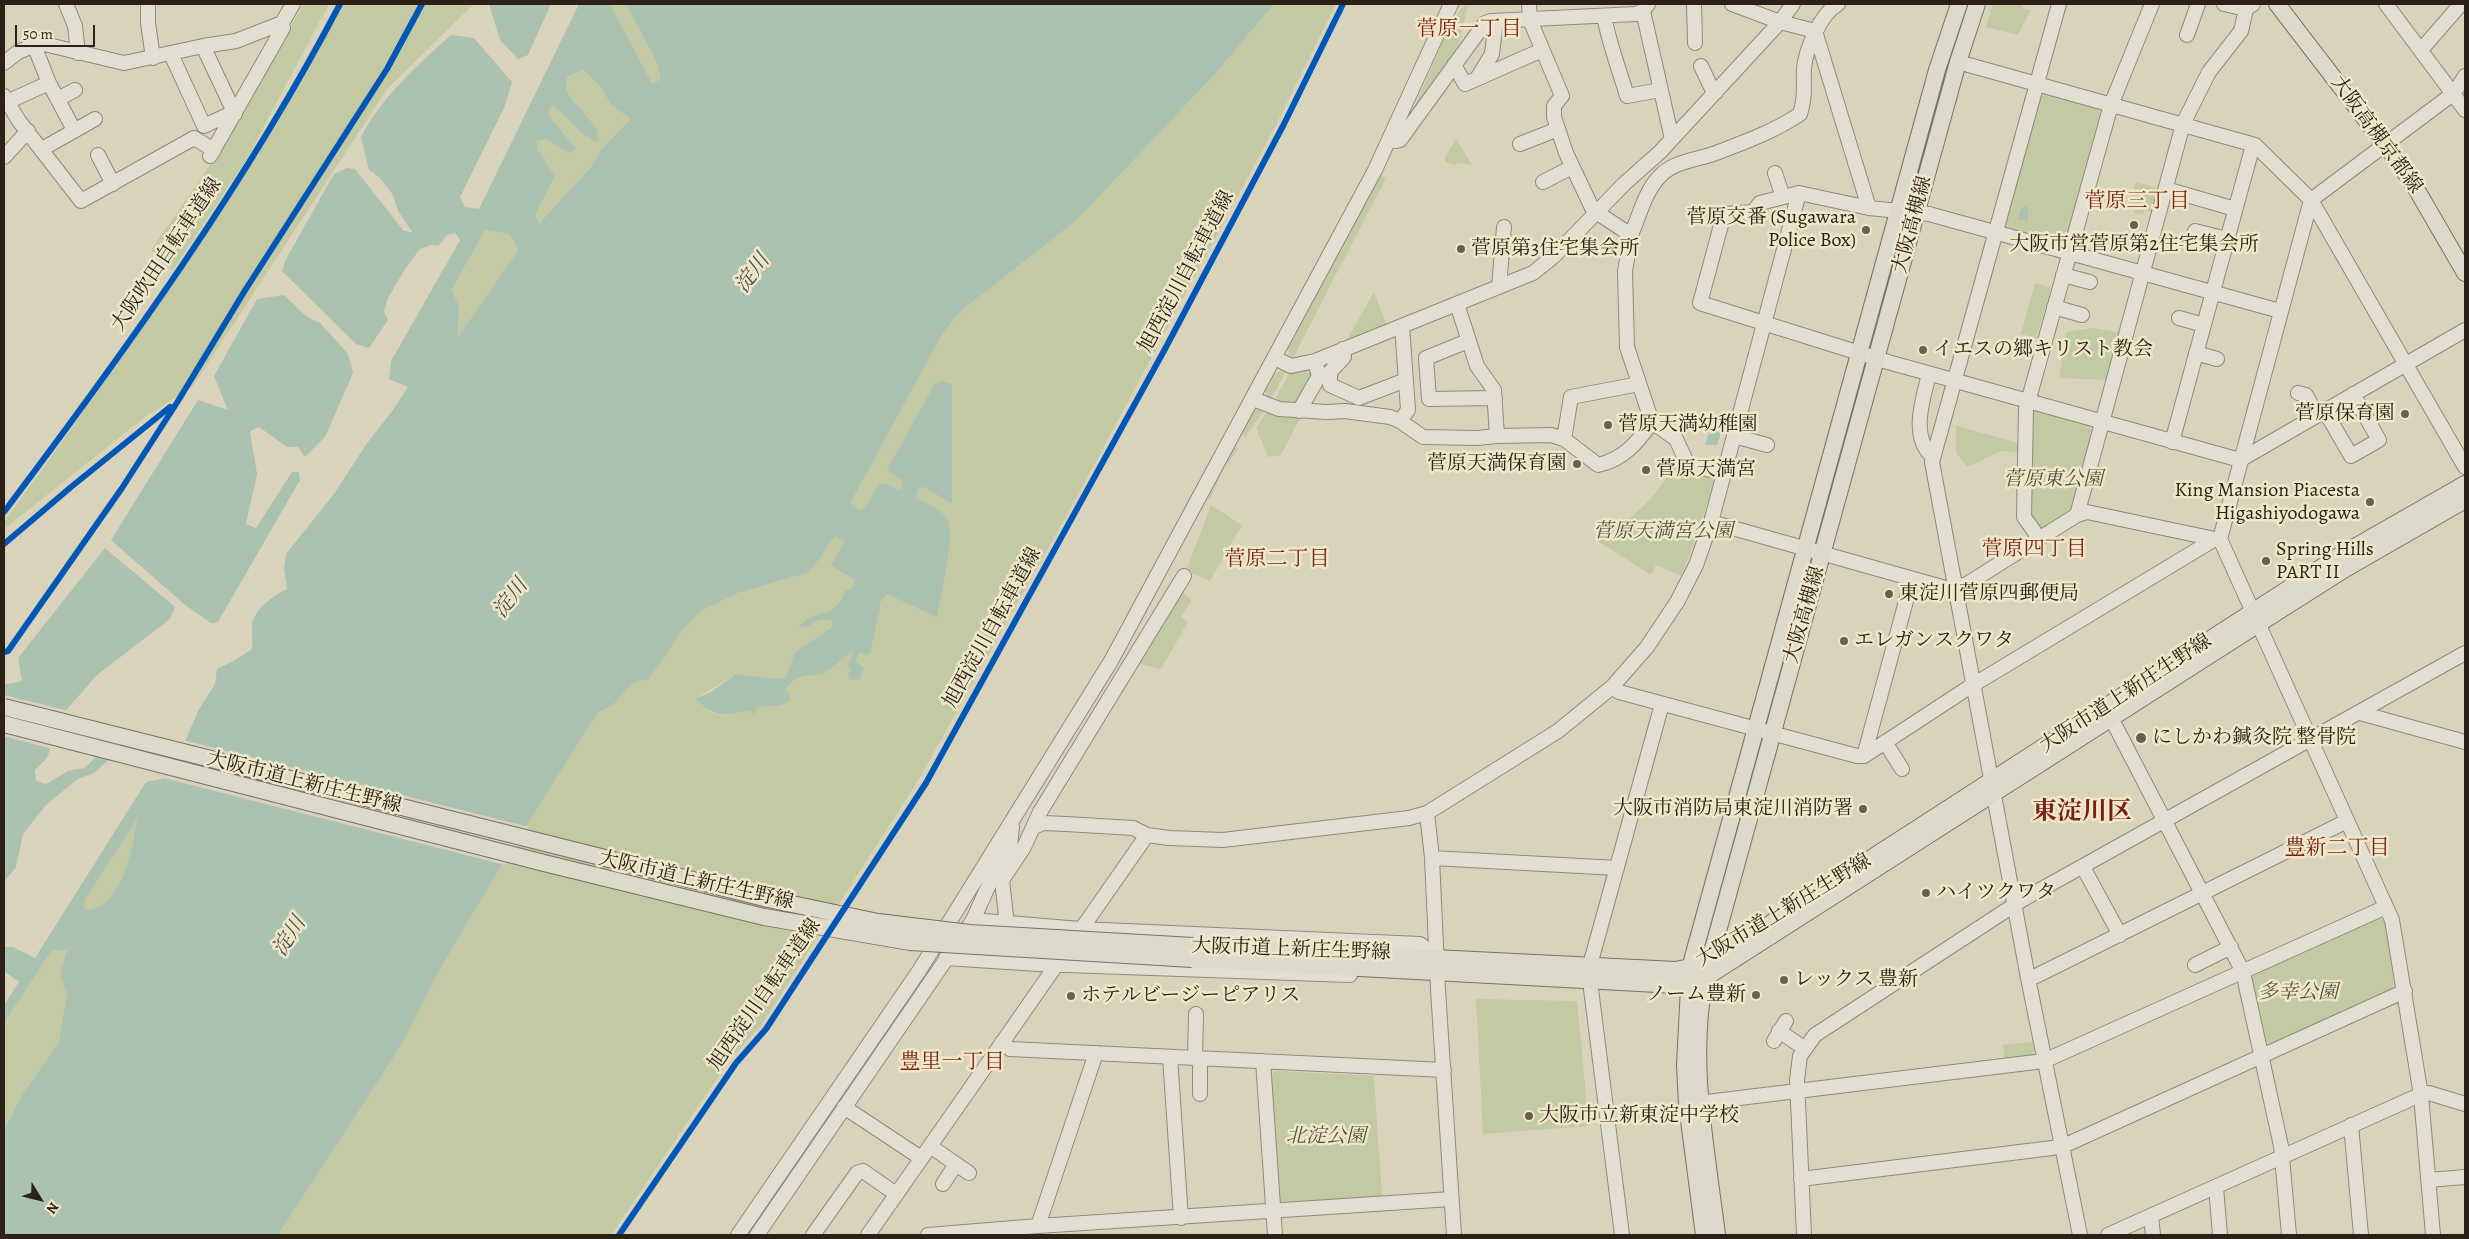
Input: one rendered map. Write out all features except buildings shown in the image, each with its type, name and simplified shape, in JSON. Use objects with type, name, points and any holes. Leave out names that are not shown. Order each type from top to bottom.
[{"type":"main road","name":"大阪高槻線","points":[[1717,1235],[1685,1049],[1690,968],[1955,4]]},
{"type":"main road","name":"大阪高槻線","points":[[1704,1235],[1694,1104],[1705,978],[1958,62],[1977,4]]},
{"type":"main road","name":"大阪高槻京都線","points":[[2277,4],[2414,185],[2465,273]]},
{"type":"main road","name":"大阪市道上新庄生野線","points":[[4,724],[525,858],[764,917],[910,942],[1436,964],[1590,973],[1688,984],[1705,978],[1993,787],[2255,618],[2339,556],[2465,484]]},
{"type":"main road","name":"大阪市道上新庄生野線","points":[[2255,618],[2465,500]]},
{"type":"main road","name":"大阪市道上新庄生野線","points":[[4,707],[749,895],[878,922],[970,934],[1193,953]]},
{"type":"main road","name":"大阪市道上新庄生野線","points":[[1590,973],[1690,968],[1789,911],[1993,787]]},
{"type":"street","points":[[66,4],[75,26],[78,53]]},
{"type":"street","points":[[148,4],[148,23],[153,58]]},
{"type":"street","points":[[278,4],[287,14]]},
{"type":"street","points":[[738,1235],[919,971],[1111,661],[1275,358],[1390,139],[1451,4]]},
{"type":"street","points":[[1529,4],[1530,20],[1562,96],[1554,106],[1554,117],[1572,167],[1596,213],[1631,236]]},
{"type":"street","points":[[1694,4],[1695,43]]},
{"type":"street","points":[[1732,4],[1780,22],[1815,31]]},
{"type":"street","points":[[1275,358],[1292,366],[1315,361],[1533,274],[1672,139],[1780,22],[1793,4]]},
{"type":"street","points":[[1724,473],[1688,465],[1676,440],[1652,422],[1628,347],[1626,271],[1631,236],[1652,187],[1659,177],[1671,168],[1714,154],[1782,126],[1800,114],[1805,97],[1804,67],[1815,31],[1831,8],[1838,4]]},
{"type":"street","points":[[2059,4],[1932,456],[2028,978],[2080,1235]]},
{"type":"street","points":[[2040,538],[2024,517],[2028,401],[2111,105],[2152,4]]},
{"type":"street","points":[[2186,35],[2198,4]]},
{"type":"street","points":[[2077,515],[2183,124],[2209,72],[2241,31],[2250,6],[2224,4]]},
{"type":"street","points":[[2386,4],[2465,110]]},
{"type":"street","points":[[2421,50],[2461,4]]},
{"type":"street","points":[[1390,139],[1396,142],[1400,140],[1485,23],[1636,14],[1646,7],[1660,90],[1672,139]]},
{"type":"street","points":[[4,63],[18,52],[40,43],[124,63],[153,58],[203,46],[236,41],[287,14]]},
{"type":"street","points":[[49,83],[5,99],[81,201],[145,167],[160,164],[194,138],[212,153],[284,28],[287,14]]},
{"type":"street","points":[[1604,16],[1609,41],[1614,51],[1627,96],[1660,90]]},
{"type":"street","points":[[1478,77],[1492,54],[1496,21]]},
{"type":"street","points":[[1815,31],[1869,208]]},
{"type":"street","points":[[34,45],[49,83],[74,130]]},
{"type":"street","points":[[203,46],[235,113]]},
{"type":"street","points":[[1454,65],[1465,84],[1542,50]]},
{"type":"street","points":[[171,54],[204,126],[235,113]]},
{"type":"street","points":[[1958,62],[2253,145],[2311,200],[2465,468]]},
{"type":"street","points":[[1701,66],[1711,87],[1716,92]]},
{"type":"street","points":[[2433,1235],[2421,1095],[2392,920],[2218,539],[2311,200],[2454,93],[2465,76]]},
{"type":"street","points":[[58,99],[75,90]]},
{"type":"street","points":[[42,149],[95,119]]},
{"type":"street","points":[[1520,144],[1558,129]]},
{"type":"street","points":[[4,157],[28,131]]},
{"type":"street","points":[[2172,442],[2253,145]]},
{"type":"street","points":[[98,155],[113,184]]},
{"type":"street","points":[[1544,182],[1572,167]]},
{"type":"street","points":[[1775,173],[1783,197]]},
{"type":"street","points":[[2166,189],[2235,208]]},
{"type":"street","points":[[1034,827],[1043,823],[1133,828],[1146,835],[1223,840],[1409,818],[1427,813],[1572,722],[1612,687],[1647,647],[1677,602],[1696,565],[1724,473],[1799,193]]},
{"type":"street","points":[[2280,312],[1929,214],[1869,208],[1799,193],[1760,203],[1753,212],[1724,214],[1700,303],[1929,374],[2240,460],[2465,330]]},
{"type":"street","points":[[1499,287],[1504,226]]},
{"type":"street","points":[[2192,241],[2195,231],[2227,239]]},
{"type":"street","points":[[2063,275],[2090,282]]},
{"type":"street","points":[[1457,304],[1477,366],[1489,381],[1494,398],[1497,436]]},
{"type":"street","points":[[2054,307],[2082,314]]},
{"type":"street","points":[[2179,318],[2204,325]]},
{"type":"street","points":[[1400,421],[1408,410],[1402,326]]},
{"type":"street","points":[[1468,341],[1426,358],[1429,398],[1494,398]]},
{"type":"street","points":[[1343,349],[1344,357],[1330,372],[1330,385],[1359,398],[1406,380]]},
{"type":"street","points":[[2196,353],[2217,359]]},
{"type":"street","points":[[1299,411],[1319,376],[1315,361]]},
{"type":"street","points":[[1929,374],[1919,414],[1925,449],[1932,456]]},
{"type":"street","points":[[1564,439],[1571,397],[1639,384]]},
{"type":"street","points":[[2298,393],[2306,395],[2321,413],[2354,462],[2383,446],[2353,394]]},
{"type":"street","points":[[1253,399],[1279,409],[1345,411],[1390,417],[1400,421],[1423,437],[1477,438],[1538,435],[1564,439],[1598,465],[1624,456],[1637,443],[1652,422]]},
{"type":"street","points":[[1734,436],[1767,445]]},
{"type":"street","points":[[1710,522],[1945,588],[1967,584],[2077,515],[2088,512],[2218,539]]},
{"type":"street","points":[[1612,687],[1620,692],[1755,730],[1857,756],[1864,756],[1974,684],[2218,539]]},
{"type":"street","points":[[1007,925],[1002,880],[1034,827],[1040,812],[1127,673],[1184,576]]},
{"type":"street","points":[[1864,756],[1912,579]]},
{"type":"street","points":[[1804,1235],[1796,1091],[1798,1062],[1804,1048],[1815,1035],[2015,905],[2465,653]]},
{"type":"street","points":[[1111,661],[1127,673]]},
{"type":"street","points":[[1622,1235],[1590,973],[1662,704]]},
{"type":"street","points":[[2108,713],[2204,893],[2243,972],[2281,1146],[2280,1157],[2288,1235]]},
{"type":"street","points":[[2360,713],[2465,742]]},
{"type":"street","points":[[1885,742],[1902,769]]},
{"type":"street","points":[[1427,813],[1432,858],[1436,964],[1454,1235]]},
{"type":"street","points":[[757,1235],[973,920],[992,878],[1010,847],[1013,821]]},
{"type":"street","points":[[2028,978],[2036,976],[2346,821]]},
{"type":"street","points":[[872,1234],[896,1194],[1146,835]]},
{"type":"street","points":[[1432,858],[1617,868]]},
{"type":"street","points":[[2083,867],[2120,934]]},
{"type":"street","points":[[1694,1104],[2044,1061],[2386,907]]},
{"type":"street","points":[[973,920],[1007,925],[1080,929],[1420,944],[1436,964]]},
{"type":"street","points":[[2195,965],[2231,948]]},
{"type":"street","points":[[946,958],[1054,965],[1424,978],[1436,964]]},
{"type":"street","points":[[1802,1179],[2061,1146],[2405,991]]},
{"type":"street","points":[[1196,1014],[1200,1094]]},
{"type":"street","points":[[1780,1031],[1804,1048]]},
{"type":"street","points":[[1002,1042],[1010,1049],[1444,1070]]},
{"type":"street","points":[[1038,1226],[1096,1053]]},
{"type":"street","points":[[1170,1057],[1181,1218]]},
{"type":"street","points":[[1263,1061],[1275,1235]]},
{"type":"street","points":[[2108,1235],[2421,1095],[2429,1093],[2465,1104]]},
{"type":"street","points":[[844,1107],[921,1158]]},
{"type":"street","points":[[2351,1125],[2361,1235]]},
{"type":"street","points":[[930,1146],[970,1173]]},
{"type":"street","points":[[943,1184],[956,1164]]},
{"type":"street","points":[[813,1235],[857,1173],[863,1171],[896,1194]]},
{"type":"street","points":[[2428,1180],[2465,1177]]},
{"type":"street","points":[[2216,1187],[2220,1235]]},
{"type":"street","points":[[928,1235],[1038,1226],[1090,1229],[1181,1218],[1274,1210],[1451,1199]]},
{"type":"street","points":[[2151,1216],[2153,1235]]},
{"type":"green space","points":[[304,4],[329,4],[246,160],[172,271],[151,250],[212,162]]},
{"type":"green space","points":[[342,4],[474,4],[387,89],[193,386],[145,417],[4,529],[4,522],[132,342],[219,213],[283,110]]},
{"type":"green space","points":[[610,4],[626,4],[658,65],[660,80],[652,83]]},
{"type":"green space","points":[[1274,4],[1336,4],[1278,121],[1085,482],[919,779],[760,1027],[731,1058],[611,1235],[278,1235],[399,1049],[441,968],[501,866],[598,712],[612,706],[633,683],[649,679],[682,631],[700,612],[738,593],[810,572],[835,535],[846,542],[832,567],[855,580],[851,590],[846,589],[842,600],[836,608],[827,613],[816,615],[806,628],[816,622],[825,620],[833,622],[831,628],[795,652],[786,677],[778,679],[736,674],[695,699],[710,712],[721,715],[749,711],[758,707],[779,706],[788,686],[796,679],[829,670],[851,652],[853,653],[851,680],[855,661],[879,605],[946,516],[916,498],[918,489],[924,487],[952,504],[934,385],[888,470],[904,481],[900,490],[884,483],[878,485],[866,507],[860,510],[851,502],[943,333],[961,311],[1077,220],[1216,73]]},
{"type":"green space","points":[[1993,4],[2023,4],[2022,8],[2030,11],[2018,35],[1986,27]]},
{"type":"green space","points":[[1468,5],[1455,60],[1411,115],[1452,21],[1462,8]]},
{"type":"green space","points":[[583,70],[600,86],[611,105],[632,119],[600,151],[591,167],[541,223],[535,215],[555,176],[537,149],[537,140],[545,139],[569,152],[576,149],[549,116],[551,105],[563,111],[589,140],[576,102],[566,92],[567,77]]},
{"type":"green space","points":[[2046,93],[2099,109],[2102,114],[2068,242],[2060,246],[2009,231],[2004,224],[2040,97]]},
{"type":"green space","points":[[1456,139],[1472,165],[1460,163],[1455,165],[1445,162],[1445,158]]},
{"type":"green space","points":[[1380,175],[1386,178],[1292,360],[1288,349]]},
{"type":"green space","points":[[2136,182],[2157,188],[2151,212],[2145,210],[2143,215],[2134,213],[2135,207],[2129,205]]},
{"type":"green space","points":[[485,230],[509,234],[520,250],[458,338],[459,307],[452,291]]},
{"type":"green space","points":[[2035,283],[2050,287],[2036,338],[2021,334]]},
{"type":"green space","points":[[1374,292],[1387,325],[1346,341]]},
{"type":"green space","points":[[2093,328],[2121,333],[2108,380],[2059,378],[2066,332]]},
{"type":"green space","points":[[1309,366],[1315,377],[1300,406],[1277,406],[1276,397],[1291,371]]},
{"type":"green space","points":[[1279,371],[1286,371],[1269,402],[1265,391],[1274,374]]},
{"type":"green space","points":[[1863,372],[1820,530],[1818,530]]},
{"type":"green space","points":[[1255,409],[1263,411],[1245,438],[1242,430]]},
{"type":"green space","points":[[1272,409],[1302,414],[1281,455],[1268,457],[1256,428],[1267,412]]},
{"type":"green space","name":"菅原東公園","points":[[2030,409],[2088,425],[2092,431],[2071,508],[2067,514],[2041,530],[2027,515]]},
{"type":"green space","points":[[1950,424],[2022,444],[2022,453],[2001,451],[1967,467],[1956,453],[1956,427]]},
{"type":"green space","points":[[1233,448],[1239,448],[1223,469],[1210,500],[1203,496]]},
{"type":"green space","name":"菅原天満宮公園","points":[[1679,454],[1710,475],[1714,481],[1700,527],[1681,576],[1656,565],[1651,575],[1596,540],[1621,525],[1645,504],[1665,480]]},
{"type":"green space","points":[[1211,505],[1242,525],[1210,581],[1186,571]]},
{"type":"green space","points":[[1806,573],[1809,573],[1768,714],[1767,713]]},
{"type":"green space","points":[[1182,593],[1190,598],[1191,602],[1181,617],[1188,622],[1161,669],[1137,663],[1178,594]]},
{"type":"green space","points":[[137,818],[129,860],[117,888],[109,899],[98,907],[85,910],[84,901]]},
{"type":"green space","name":"多幸公園","points":[[2379,917],[2385,921],[2396,984],[2392,989],[2271,1045],[2265,1042],[2252,978],[2256,973]]},
{"type":"green space","points":[[52,950],[67,950],[60,974],[67,995],[58,1044],[23,1093],[4,1130],[4,1023]]},
{"type":"green space","points":[[1476,999],[1577,1001],[1589,1126],[1483,1134]]},
{"type":"green space","points":[[2033,1042],[2035,1051],[2031,1057],[2005,1060],[2003,1045]]},
{"type":"green space","name":"北淀公園","points":[[1275,1071],[1374,1076],[1382,1197],[1283,1205],[1278,1200],[1270,1075]]},
{"type":"water","points":[[489,4],[551,4],[528,55],[518,59],[500,40]]},
{"type":"water","name":"淀川","points":[[579,4],[610,4],[652,83],[660,80],[658,65],[626,4],[1274,4],[1216,73],[1077,220],[961,311],[943,333],[851,502],[860,510],[866,507],[878,485],[884,483],[900,490],[903,481],[887,470],[934,385],[941,381],[952,384],[952,504],[924,487],[918,489],[916,498],[940,511],[946,517],[949,524],[949,549],[937,617],[887,594],[879,605],[880,608],[870,653],[866,655],[859,653],[855,661],[864,668],[860,679],[851,680],[848,674],[852,670],[847,666],[853,653],[851,652],[823,673],[800,678],[790,684],[785,691],[790,695],[790,701],[779,706],[758,707],[754,714],[749,711],[720,714],[709,710],[695,699],[711,692],[736,674],[778,679],[786,677],[795,652],[831,628],[833,622],[825,620],[816,622],[806,628],[799,626],[813,616],[831,610],[841,599],[846,589],[851,590],[855,580],[831,566],[845,541],[835,536],[810,572],[738,593],[700,612],[682,631],[649,679],[633,683],[612,706],[598,712],[501,866],[441,968],[399,1049],[278,1235],[4,1235],[4,1130],[23,1093],[58,1044],[67,995],[60,974],[67,950],[52,950],[4,1023],[4,1005],[19,982],[4,971],[4,947],[13,947],[35,958],[146,782],[170,777],[198,711],[215,684],[217,669],[252,649],[252,625],[256,613],[276,595],[287,589],[284,569],[286,554],[334,494],[365,446],[408,387],[389,379],[391,361],[460,240],[455,233],[447,235],[438,246],[431,245],[420,249],[405,269],[388,298],[384,311],[388,320],[369,348],[356,344],[282,271],[286,259],[334,174],[347,168],[355,169],[403,230],[413,233],[398,211],[393,195],[380,178],[369,170],[361,137],[379,108],[401,82],[451,35],[474,38],[512,82],[504,108],[460,197],[465,207],[479,209]],"holes":[[[583,70],[600,86],[611,105],[631,119],[600,151],[591,167],[540,223],[535,215],[555,176],[537,149],[537,141],[546,139],[569,153],[576,149],[549,116],[551,105],[586,136],[599,142],[596,128],[566,91],[567,77]],[[485,230],[509,234],[519,250],[458,337],[459,307],[452,290]],[[137,819],[128,860],[117,888],[98,907],[85,910],[84,901]]]},
{"type":"water","points":[[2025,206],[2028,208],[2028,221],[2018,219],[2021,208]]},
{"type":"water","points":[[284,295],[306,316],[320,323],[348,354],[353,373],[325,437],[305,457],[298,447],[287,447],[259,427],[250,431],[257,474],[246,524],[256,528],[292,472],[299,472],[300,480],[218,622],[211,623],[185,605],[111,540],[198,400],[228,410],[214,376],[257,299]]},
{"type":"water","points":[[1716,431],[1721,432],[1717,445],[1705,445],[1708,435]]},
{"type":"water","points":[[105,548],[175,607],[170,619],[97,675],[61,716],[47,758],[35,770],[36,781],[46,784],[68,771],[85,768],[113,739],[127,743],[94,773],[78,779],[46,805],[23,834],[16,867],[4,882],[4,685],[22,681],[18,658]]},
{"type":"pier","points":[[4,695],[69,711],[64,717],[52,749],[4,736]]},
{"type":"pier","points":[[183,740],[529,827],[505,865],[160,777],[169,775]]},
{"type":"cycle path","name":"大阪吹田自転車道線","points":[[4,512],[95,390],[225,201],[304,71],[340,4]]},
{"type":"cycle path","points":[[4,652],[8,651],[122,488],[178,401],[244,292],[387,69],[422,4]]},
{"type":"cycle path","name":"旭西淀川自転車道線","points":[[619,1235],[736,1063],[766,1029],[926,783],[1165,349],[1284,124],[1343,4]]},
{"type":"cycle path","points":[[4,544],[170,407]]},
{"type":"place","name":"大阪市営菅原第2住宅集会所","points":[[2134,225]]},
{"type":"place","name":"菅原交番 (Sugawara Police Box)","points":[[1866,230]]},
{"type":"place","name":"菅原第3住宅集会所","points":[[1461,249]]},
{"type":"place","name":"イエスの郷キリスト教会","points":[[1923,350]]},
{"type":"place","name":"菅原保育園","points":[[2405,414]]},
{"type":"place","name":"菅原天満幼稚園","points":[[1608,425]]},
{"type":"place","name":"菅原天満保育園","points":[[1577,464]]},
{"type":"place","name":"菅原天満宮","points":[[1646,470]]},
{"type":"place","name":"King Mansion Piacesta Higashiyodogawa","points":[[2370,502]]},
{"type":"place","name":"Spring Hills PART II","points":[[2266,561]]},
{"type":"place","name":"東淀川菅原四郵便局","points":[[1889,594]]},
{"type":"place","name":"エレガンスクワタ","points":[[1844,641]]},
{"type":"place","name":"にしかわ鍼灸院 整骨院","points":[[2141,738]]},
{"type":"place","name":"大阪市消防局東淀川消防署","points":[[1863,809]]},
{"type":"place","name":"ハイツクワタ","points":[[1926,893]]},
{"type":"place","name":"レックス 豊新","points":[[1784,980]]},
{"type":"place","name":"ノーム豊新","points":[[1756,995]]},
{"type":"place","name":"ホテルビージーピアリス","points":[[1071,996]]},
{"type":"place","name":"大阪市立新東淀中学校","points":[[1529,1116]]},
{"type":"district","name":"菅原一丁目","points":[[1469,30]]},
{"type":"district","name":"菅原三丁目","points":[[2137,202]]},
{"type":"district","name":"菅原四丁目","points":[[2034,550]]},
{"type":"district","name":"菅原二丁目","points":[[1277,560]]},
{"type":"district","name":"東淀川区","points":[[2082,813]]},
{"type":"district","name":"豊新二丁目","points":[[2337,849]]},
{"type":"district","name":"豊里一丁目","points":[[952,1063]]}]
